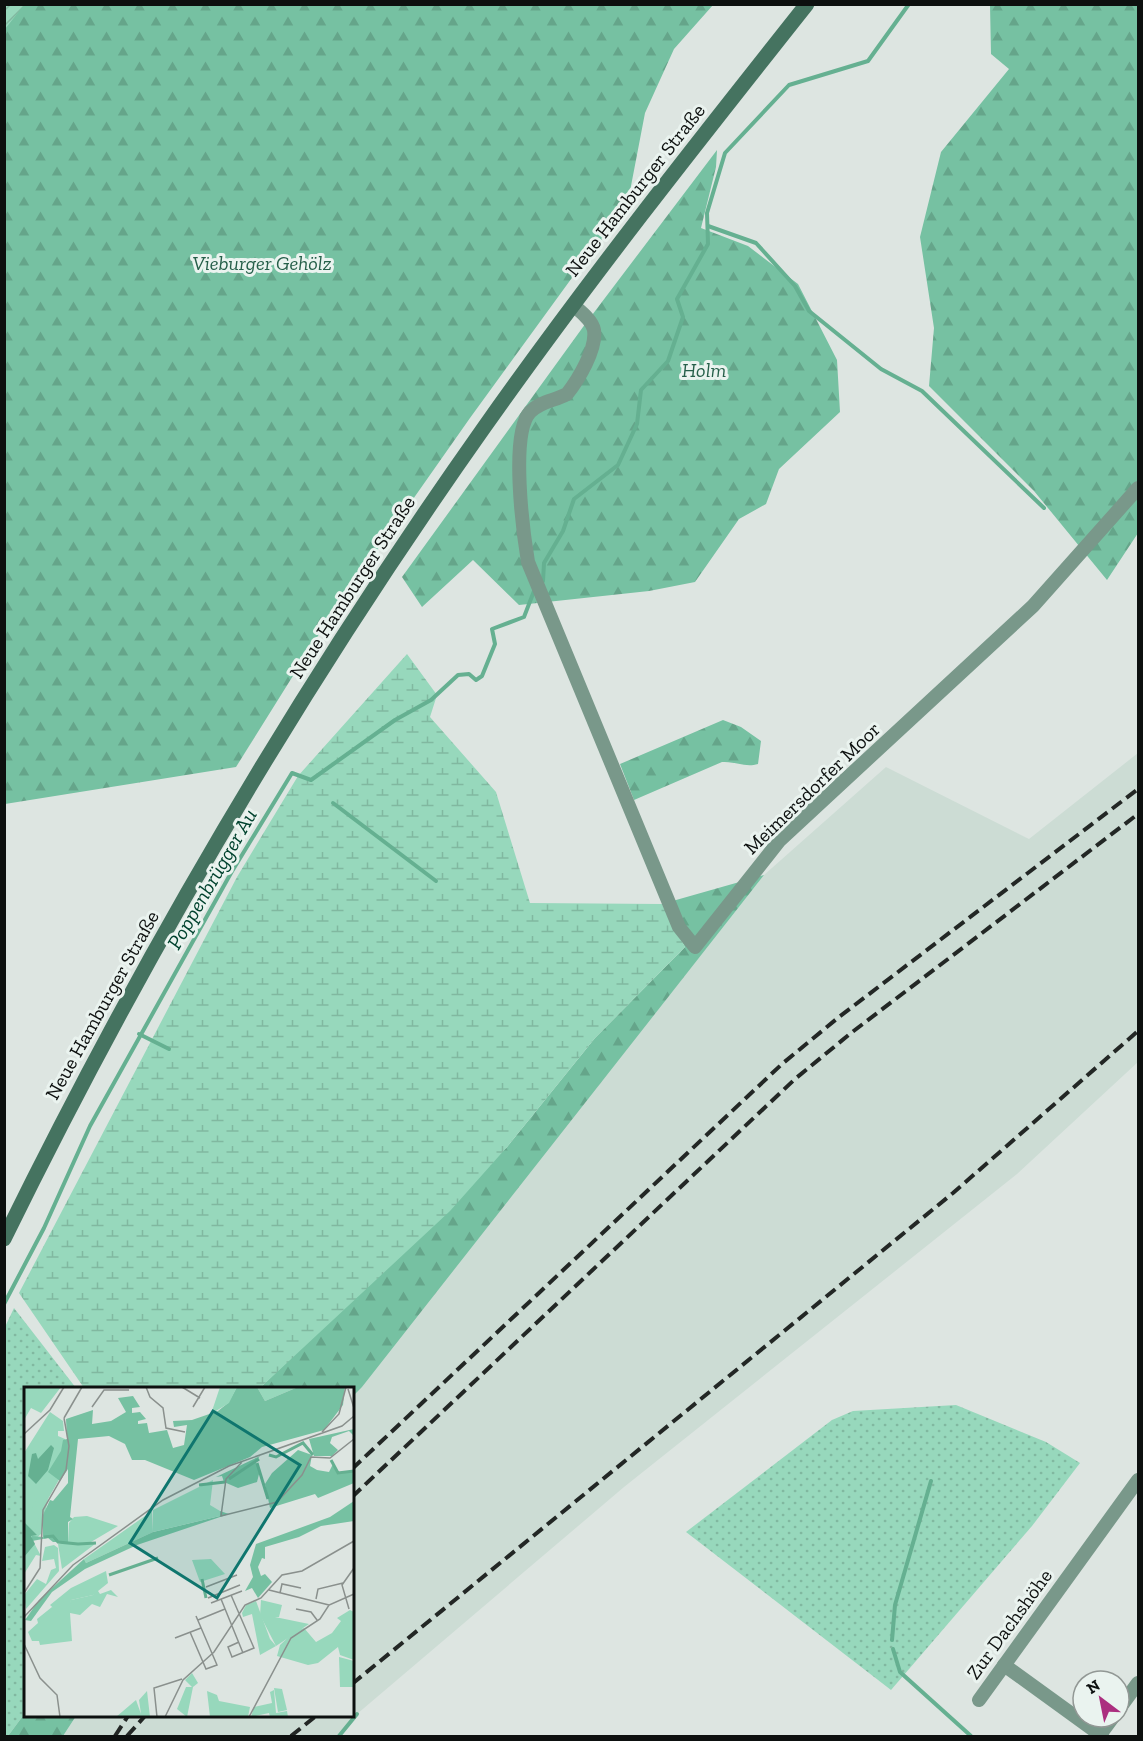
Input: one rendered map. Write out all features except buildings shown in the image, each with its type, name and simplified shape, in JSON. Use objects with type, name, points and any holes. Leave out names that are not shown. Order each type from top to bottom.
[{"type":"main road","name":"Neue Hamburger Straße","points":[[4,1239],[54,1137],[160,940],[248,791],[396,555],[483,429],[573,305],[660,189],[807,4]]},
{"type":"street","name":"Meimersdorfer Moor","points":[[573,305],[586,316],[594,329],[594,344],[567,394],[544,401],[528,414],[521,432],[522,524],[528,562],[679,927],[695,947],[780,840],[1033,606],[1138,488]]},
{"type":"street","name":"Zur Dachshöhe","points":[[979,1700],[1138,1480]]},
{"type":"street","points":[[1004,1665],[1100,1736]]},
{"type":"shaded area","points":[[1138,753],[1138,1062],[1017,1174],[624,1487],[357,1714],[339,1736],[63,1736],[75,1717],[354,1717],[354,1395],[764,875],[886,767],[1029,839]]},
{"type":"green space","name":"Vieburger Gehölz","points":[[24,4],[713,5],[674,49],[645,113],[626,212],[582,264],[470,418],[326,623],[236,767],[5,804],[4,29]]},
{"type":"green space","points":[[4,5],[24,5],[5,29]]},
{"type":"green space","points":[[990,5],[1138,5],[1138,533],[1107,580],[1034,491],[929,386],[934,328],[920,237],[941,152],[1009,69],[991,54]]},
{"type":"green space","name":"Holm","points":[[717,150],[716,167],[701,228],[748,246],[798,284],[837,360],[840,412],[779,469],[766,504],[739,519],[695,582],[649,591],[519,605],[473,560],[422,607],[402,577],[583,327]]},
{"type":"green space","points":[[407,654],[437,695],[430,717],[496,792],[530,903],[662,904],[685,947],[595,1038],[507,1147],[450,1211],[261,1387],[83,1387],[19,1293],[237,877],[298,776]]},
{"type":"green space","points":[[723,720],[741,727],[761,741],[758,764],[722,762],[634,800],[620,764]]},
{"type":"green space","points":[[764,875],[362,1387],[354,1395],[354,1387],[261,1387],[507,1147],[595,1038],[685,947],[662,904]]},
{"type":"green space","points":[[14,1308],[75,1387],[24,1387],[24,1714],[8,1736],[5,1736],[4,1329]]},
{"type":"green space","points":[[956,1405],[1046,1442],[1080,1463],[1032,1526],[891,1690],[686,1532],[832,1420],[853,1411]]},
{"type":"green space","points":[[24,1714],[24,1717],[75,1717],[63,1736],[8,1736]]},
{"type":"waterway","name":"Poppenbrügger Au","points":[[543,581],[544,563],[563,531],[574,499],[618,465],[637,424],[641,390],[668,361],[683,317],[677,299],[708,244],[707,213],[725,153],[789,85],[868,61],[909,4]]},
{"type":"waterway","points":[[708,226],[756,243],[795,286],[809,311],[881,369],[922,391],[1044,508]]},
{"type":"waterway","name":"Poppenbrügger Au","points":[[4,1304],[44,1228],[90,1126],[231,873],[292,773],[311,780],[395,720],[431,700],[458,675],[469,674],[476,680],[482,676],[495,644],[492,629],[524,617],[534,591]]},
{"type":"waterway","points":[[333,803],[436,881]]},
{"type":"waterway","points":[[139,1034],[169,1049]]},
{"type":"waterway","points":[[892,1640],[895,1605],[931,1481]]},
{"type":"waterway","points":[[893,1649],[900,1672],[971,1736]]},
{"type":"waterway","points":[[339,1736],[357,1714]]},
{"type":"railway","points":[[354,1467],[782,1064],[839,1017],[1138,789]]},
{"type":"railway","points":[[354,1495],[795,1079],[851,1033],[1138,814]]},
{"type":"railway","points":[[354,1682],[953,1193],[1138,1031]]},
{"type":"railway","points":[[115,1736],[127,1717]]},
{"type":"railway","points":[[127,1736],[144,1717]]},
{"type":"railway","points":[[291,1736],[315,1717]]}]
